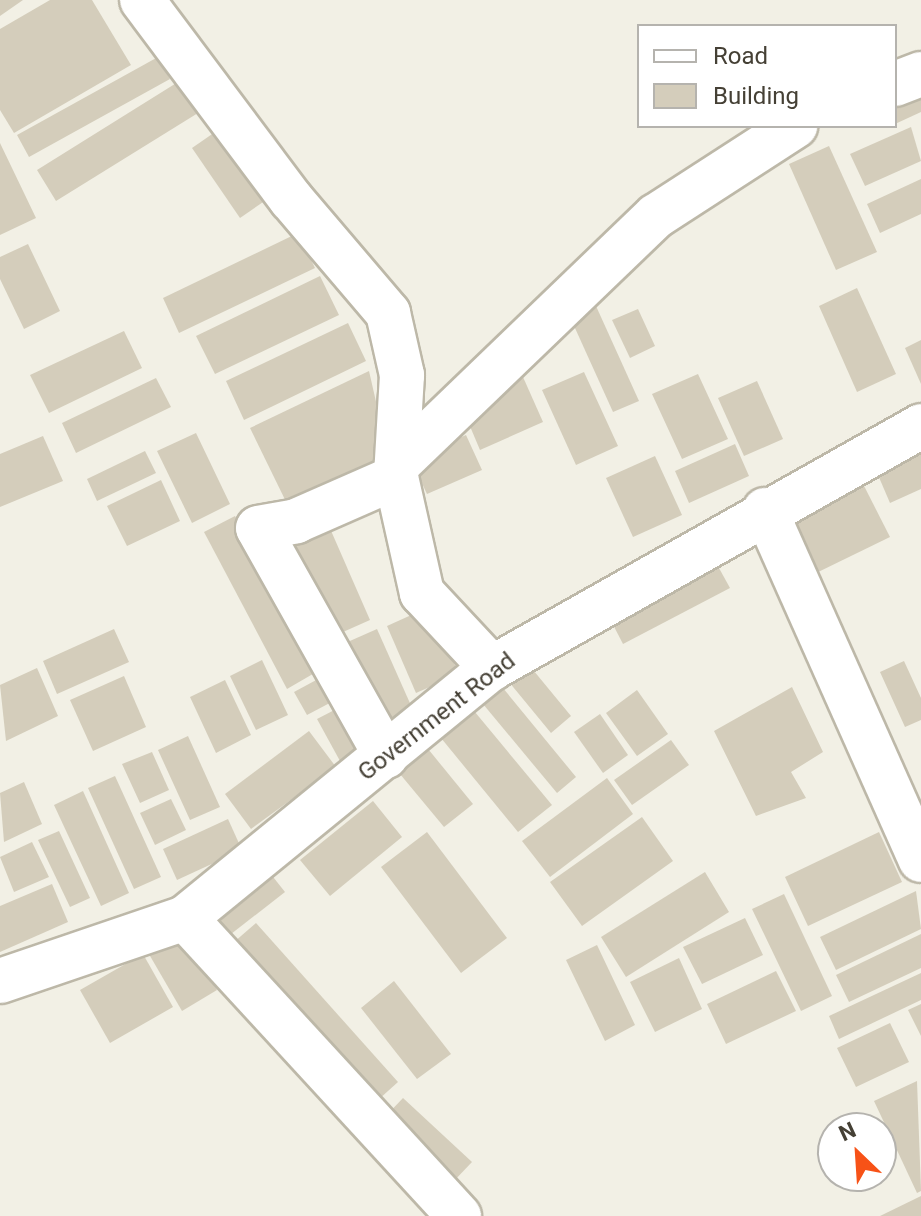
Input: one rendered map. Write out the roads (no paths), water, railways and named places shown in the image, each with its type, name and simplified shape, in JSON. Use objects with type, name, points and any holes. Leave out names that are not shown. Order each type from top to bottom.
[{"type":"street","points":[[142,0],[291,199],[388,313],[402,375],[397,471],[422,593],[492,668]]},
{"type":"street","points":[[897,83],[921,74]]},
{"type":"street","points":[[386,756],[258,528],[296,521],[397,471],[656,216],[792,128]]},
{"type":"street","name":"Government Road","points":[[0,981],[185,918],[492,668],[765,510],[921,426]]},
{"type":"street","points":[[765,510],[921,860]]},
{"type":"street","points":[[185,918],[459,1216]]}]
